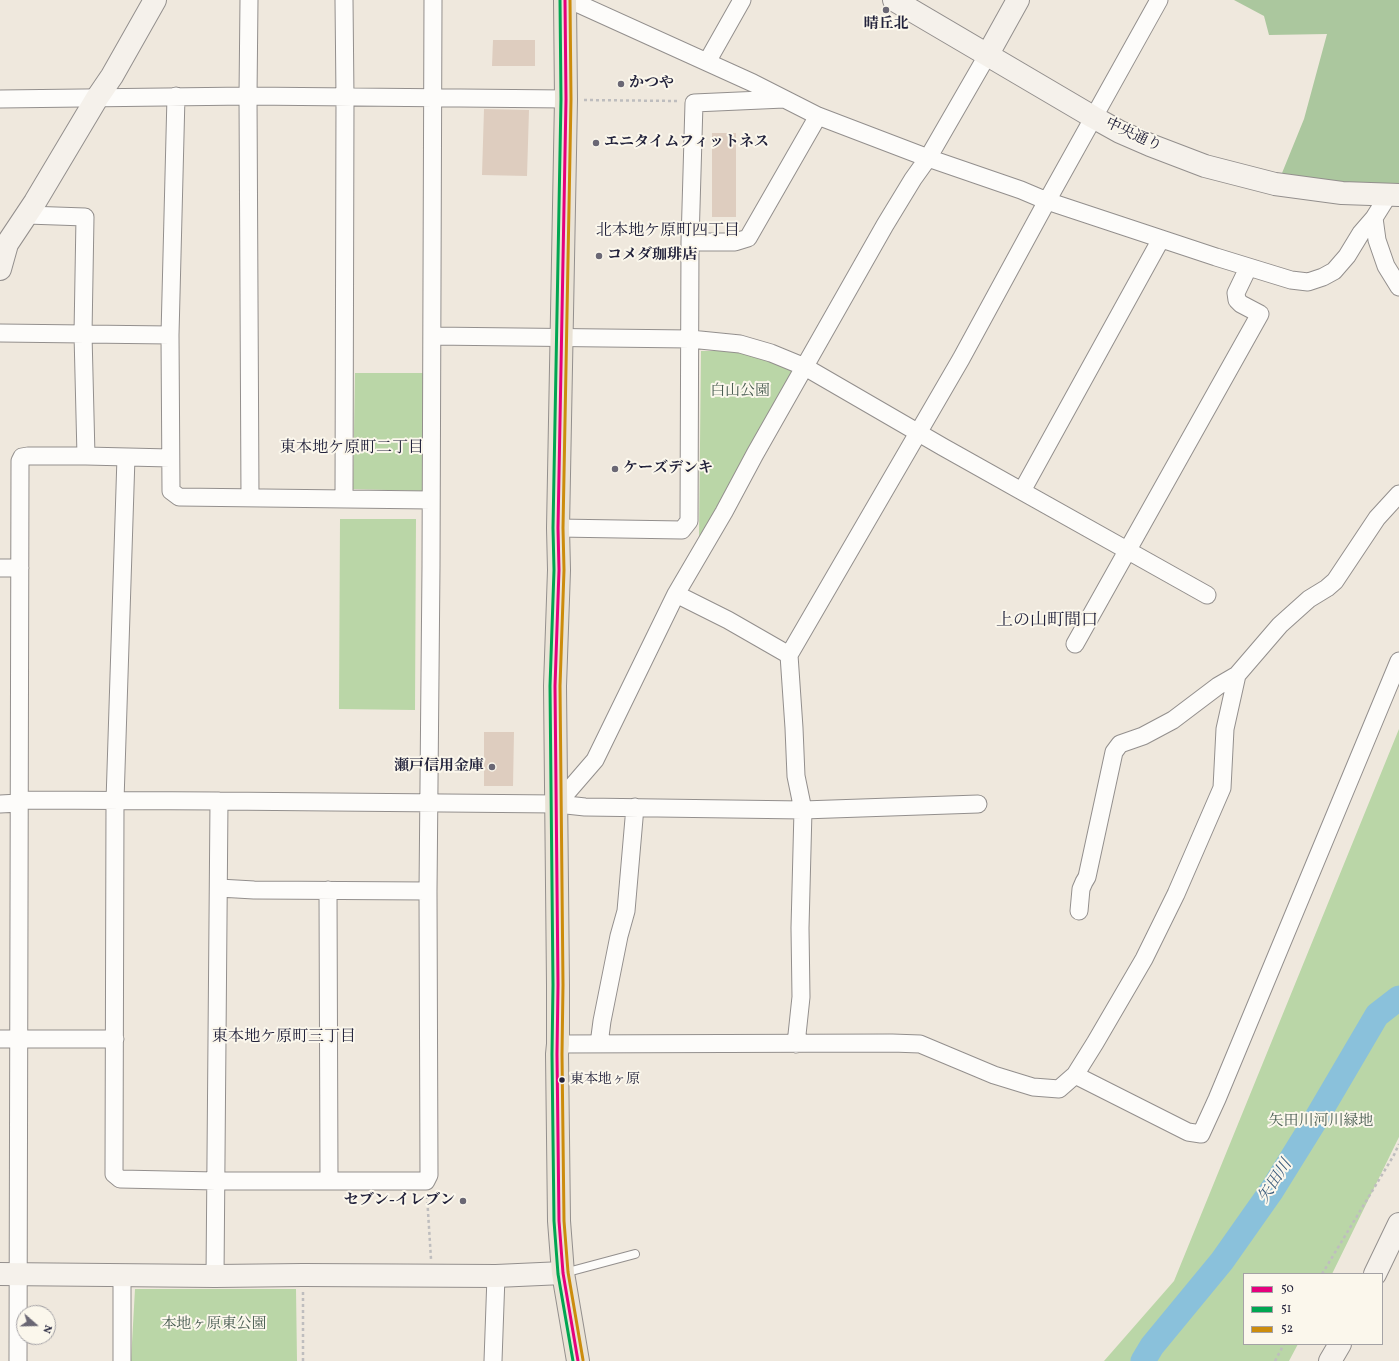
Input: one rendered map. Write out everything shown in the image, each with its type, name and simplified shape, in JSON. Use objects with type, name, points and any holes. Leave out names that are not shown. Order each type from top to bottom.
[{"type":"highway","points":[[565,0],[566,100],[558,528],[559,570],[555,686],[557,804],[557,1054],[559,1214],[563,1273],[578,1361]]},
{"type":"street","points":[[0,269],[4,244],[27,215],[97,98],[112,76],[155,0]]},
{"type":"street","points":[[249,0],[250,498]]},
{"type":"street","points":[[344,0],[344,498]]},
{"type":"street","points":[[126,457],[115,801],[114,1174],[120,1179],[426,1182],[429,1176],[428,804],[433,0]]},
{"type":"street","points":[[570,0],[787,99],[818,116],[928,158],[1021,190],[1047,201],[1248,268],[1291,280],[1308,282],[1323,277],[1334,270],[1347,256],[1361,233],[1394,195]]},
{"type":"street","points":[[707,62],[742,0]]},
{"type":"street","name":"中央通り","points":[[894,0],[1093,117],[1120,132],[1150,145],[1205,166],[1275,184],[1342,193],[1394,195]]},
{"type":"street","points":[[557,804],[595,760],[676,594],[724,512],[755,454],[885,225],[913,179],[928,158],[1018,0]]},
{"type":"street","points":[[796,1044],[801,997],[800,928],[803,810],[796,776],[789,655],[961,360],[1093,117],[1159,0]]},
{"type":"street","points":[[176,96],[170,335],[171,491],[179,497],[431,500]]},
{"type":"street","points":[[0,99],[248,96],[566,100]]},
{"type":"street","points":[[558,528],[682,530],[689,521],[690,242],[694,103],[787,99]]},
{"type":"street","points":[[690,242],[735,242],[748,238],[818,116]]},
{"type":"street","points":[[27,215],[85,217],[83,334],[86,456]]},
{"type":"street","points":[[1374,218],[1377,240],[1386,266],[1399,288]]},
{"type":"street","points":[[1022,491],[1161,238]]},
{"type":"street","points":[[1075,644],[1260,314],[1241,304],[1237,300],[1236,292],[1248,268]]},
{"type":"street","points":[[0,333],[170,335]]},
{"type":"street","points":[[432,336],[690,339],[740,344],[776,356],[805,367],[1207,595]]},
{"type":"street","points":[[18,1361],[9,1274],[18,1039],[20,461],[22,457],[86,456],[170,458]]},
{"type":"street","points":[[1079,910],[1081,889],[1087,877],[1114,752],[1120,744],[1142,736],[1173,720],[1218,686],[1237,675],[1280,625],[1309,599],[1327,588],[1335,581],[1377,518],[1399,494]]},
{"type":"street","points":[[0,568],[20,568]]},
{"type":"street","points":[[676,594],[728,620],[789,655]]},
{"type":"street","points":[[1076,1074],[1188,1132],[1201,1134],[1399,661]]},
{"type":"street","points":[[558,1044],[920,1044],[994,1074],[1033,1087],[1059,1088],[1076,1074],[1144,959],[1176,894],[1222,788],[1225,729],[1237,675]]},
{"type":"street","points":[[0,804],[19,803],[27,800],[219,801],[557,804],[585,807],[803,810],[978,804]]},
{"type":"street","points":[[216,1276],[219,801]]},
{"type":"street","points":[[599,1044],[602,1021],[626,911],[635,807]]},
{"type":"street","points":[[219,888],[254,890],[428,891]]},
{"type":"street","points":[[328,890],[329,1180]]},
{"type":"street","points":[[0,1039],[115,1039]]},
{"type":"street","points":[[1375,1273],[1399,1224]]},
{"type":"street","points":[[9,1274],[496,1276],[563,1273]]},
{"type":"street","points":[[122,1274],[122,1361]]},
{"type":"street","points":[[493,1361],[496,1276]]},
{"type":"street","points":[[1330,1361],[1339,1345]]},
{"type":"lane","points":[[563,1273],[635,1254]]},
{"type":"path","points":[[566,100],[684,101],[694,107]]},
{"type":"path","points":[[1323,1273],[1394,1155],[1399,1144]]},
{"type":"path","points":[[426,1182],[432,1276]]},
{"type":"path","points":[[303,1275],[303,1361]]},
{"type":"path","points":[[1275,1361],[1283,1345]]},
{"type":"green space","points":[[1234,0],[1399,0],[1399,186],[1280,178],[1304,119],[1327,34],[1269,35],[1264,16]]},
{"type":"green space","name":"白山公園","points":[[701,351],[739,351],[799,368],[699,537]]},
{"type":"green space","points":[[355,373],[427,373],[422,491],[353,489]]},
{"type":"green space","points":[[340,519],[416,519],[415,710],[339,709]]},
{"type":"green space","name":"矢田川河川緑地","points":[[1399,729],[1399,1137],[1332,1273],[1243,1273],[1243,1345],[1297,1345],[1289,1361],[1104,1361],[1174,1281]]},
{"type":"green space","name":"本地ヶ原東公園","points":[[135,1289],[296,1289],[297,1361],[131,1361]]},
{"type":"building","points":[[493,40],[535,40],[535,66],[492,66]]},
{"type":"building","points":[[484,109],[529,110],[527,176],[482,175]]},
{"type":"building","points":[[712,133],[736,133],[736,217],[712,217]]},
{"type":"building","points":[[484,732],[514,732],[513,786],[484,786]]},
{"type":"waterway","name":"矢田川","points":[[1143,1361],[1152,1346],[1222,1261],[1272,1190],[1313,1124],[1377,1015],[1399,998]]},
{"type":"transit line","name":"51","points":[[560,0],[561,99],[553,528],[554,570],[550,686],[553,985],[552,1054],[554,1221],[558,1274],[573,1361]]},
{"type":"transit line","name":"50","points":[[565,0],[566,99],[558,528],[559,570],[555,686],[558,985],[557,1054],[559,1221],[563,1273],[578,1361]]},
{"type":"transit line","name":"52","points":[[570,0],[571,99],[563,528],[564,570],[560,686],[563,985],[562,1054],[564,1221],[568,1272],[583,1360]]},
{"type":"place","name":"晴丘北","points":[[886,10]]},
{"type":"place","name":"かつや","points":[[621,84]]},
{"type":"place","name":"エニタイムフィットネス","points":[[596,143]]},
{"type":"place","name":"コメダ珈琲店","points":[[599,256]]},
{"type":"place","name":"ケーズデンキ","points":[[615,469]]},
{"type":"place","name":"瀬戸信用金庫","points":[[492,767]]},
{"type":"place","name":"東本地ヶ原","points":[[562,1080]]},
{"type":"place","name":"セブン-イレブン","points":[[463,1201]]},
{"type":"district","name":"北本地ケ原町四丁目","points":[[668,232]]},
{"type":"district","name":"東本地ケ原町二丁目","points":[[352,449]]},
{"type":"district","name":"上の山町間口","points":[[1047,622]]},
{"type":"district","name":"東本地ケ原町三丁目","points":[[284,1038]]}]
